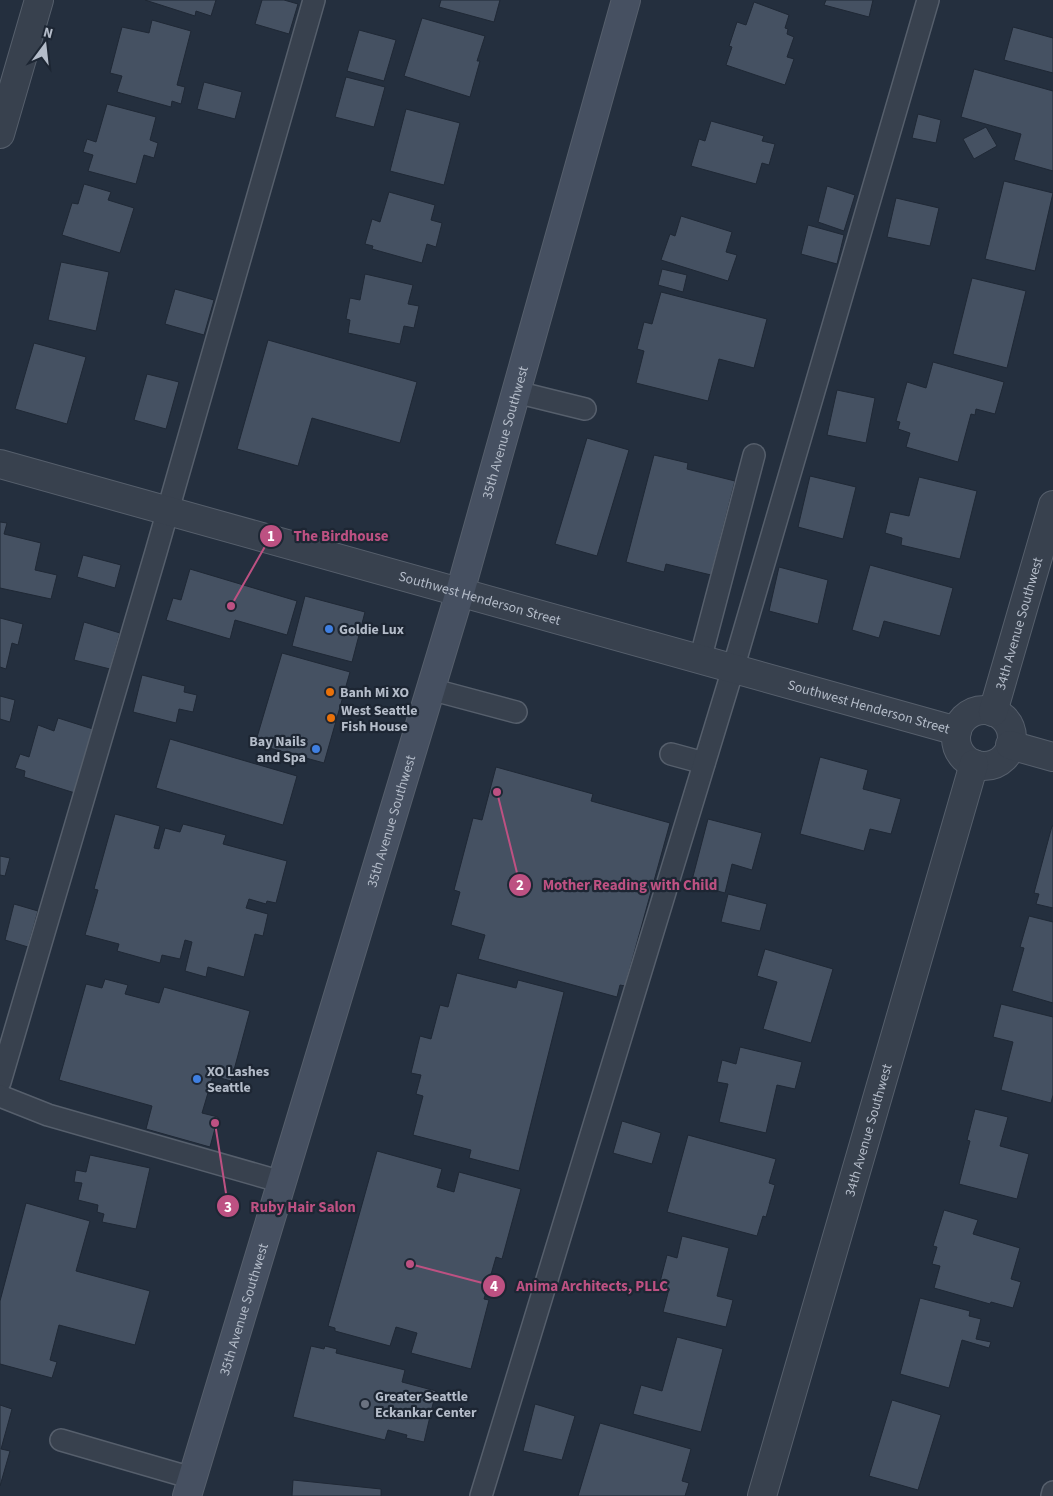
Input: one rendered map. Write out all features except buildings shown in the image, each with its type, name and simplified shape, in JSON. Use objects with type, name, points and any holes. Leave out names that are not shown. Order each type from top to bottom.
[{"type":"main road","name":"35th Avenue Southwest","points":[[190,1487],[460,592],[626,0]]},
{"type":"street","points":[[0,134],[39,0]]},
{"type":"street","name":"Southwest Henderson Street","points":[[0,464],[958,731]]},
{"type":"street","name":"34th Avenue Southwest","points":[[993,712],[1053,505]]},
{"type":"street","points":[[976,711],[993,712],[1002,716],[1008,723],[1012,741],[1004,757],[997,763],[988,765],[974,764],[963,756],[958,748],[956,739],[961,722],[976,711]]},
{"type":"street","points":[[1010,746],[1053,757]]},
{"type":"street","name":"34th Avenue Southwest","points":[[762,1496],[974,764]]},
{"type":"lane","points":[[0,1082],[168,511],[314,0]]},
{"type":"lane","points":[[481,1496],[734,669],[928,0]]},
{"type":"lane","points":[[516,392],[585,409]]},
{"type":"lane","points":[[700,660],[754,455]]},
{"type":"lane","points":[[430,689],[516,712]]},
{"type":"lane","points":[[671,754],[704,763]]},
{"type":"lane","points":[[0,1096],[48,1115],[282,1182]]},
{"type":"lane","points":[[61,1440],[190,1487]]},
{"type":"place","name":"The Birdhouse","points":[[231,606]]},
{"type":"place","name":"Goldie Lux","points":[[329,629]]},
{"type":"place","name":"Banh Mi XO","points":[[330,692]]},
{"type":"place","name":"West Seattle Fish House","points":[[331,718]]},
{"type":"place","name":"Bay Nails and Spa","points":[[316,749]]},
{"type":"place","name":"Mother Reading with Child","points":[[497,792]]},
{"type":"place","name":"XO Lashes Seattle","points":[[197,1079]]},
{"type":"place","name":"Ruby Hair Salon","points":[[215,1123]]},
{"type":"place","name":"Anima Architects, PLLC","points":[[410,1264]]},
{"type":"place","name":"Greater Seattle Eckankar Center","points":[[365,1404]]}]
